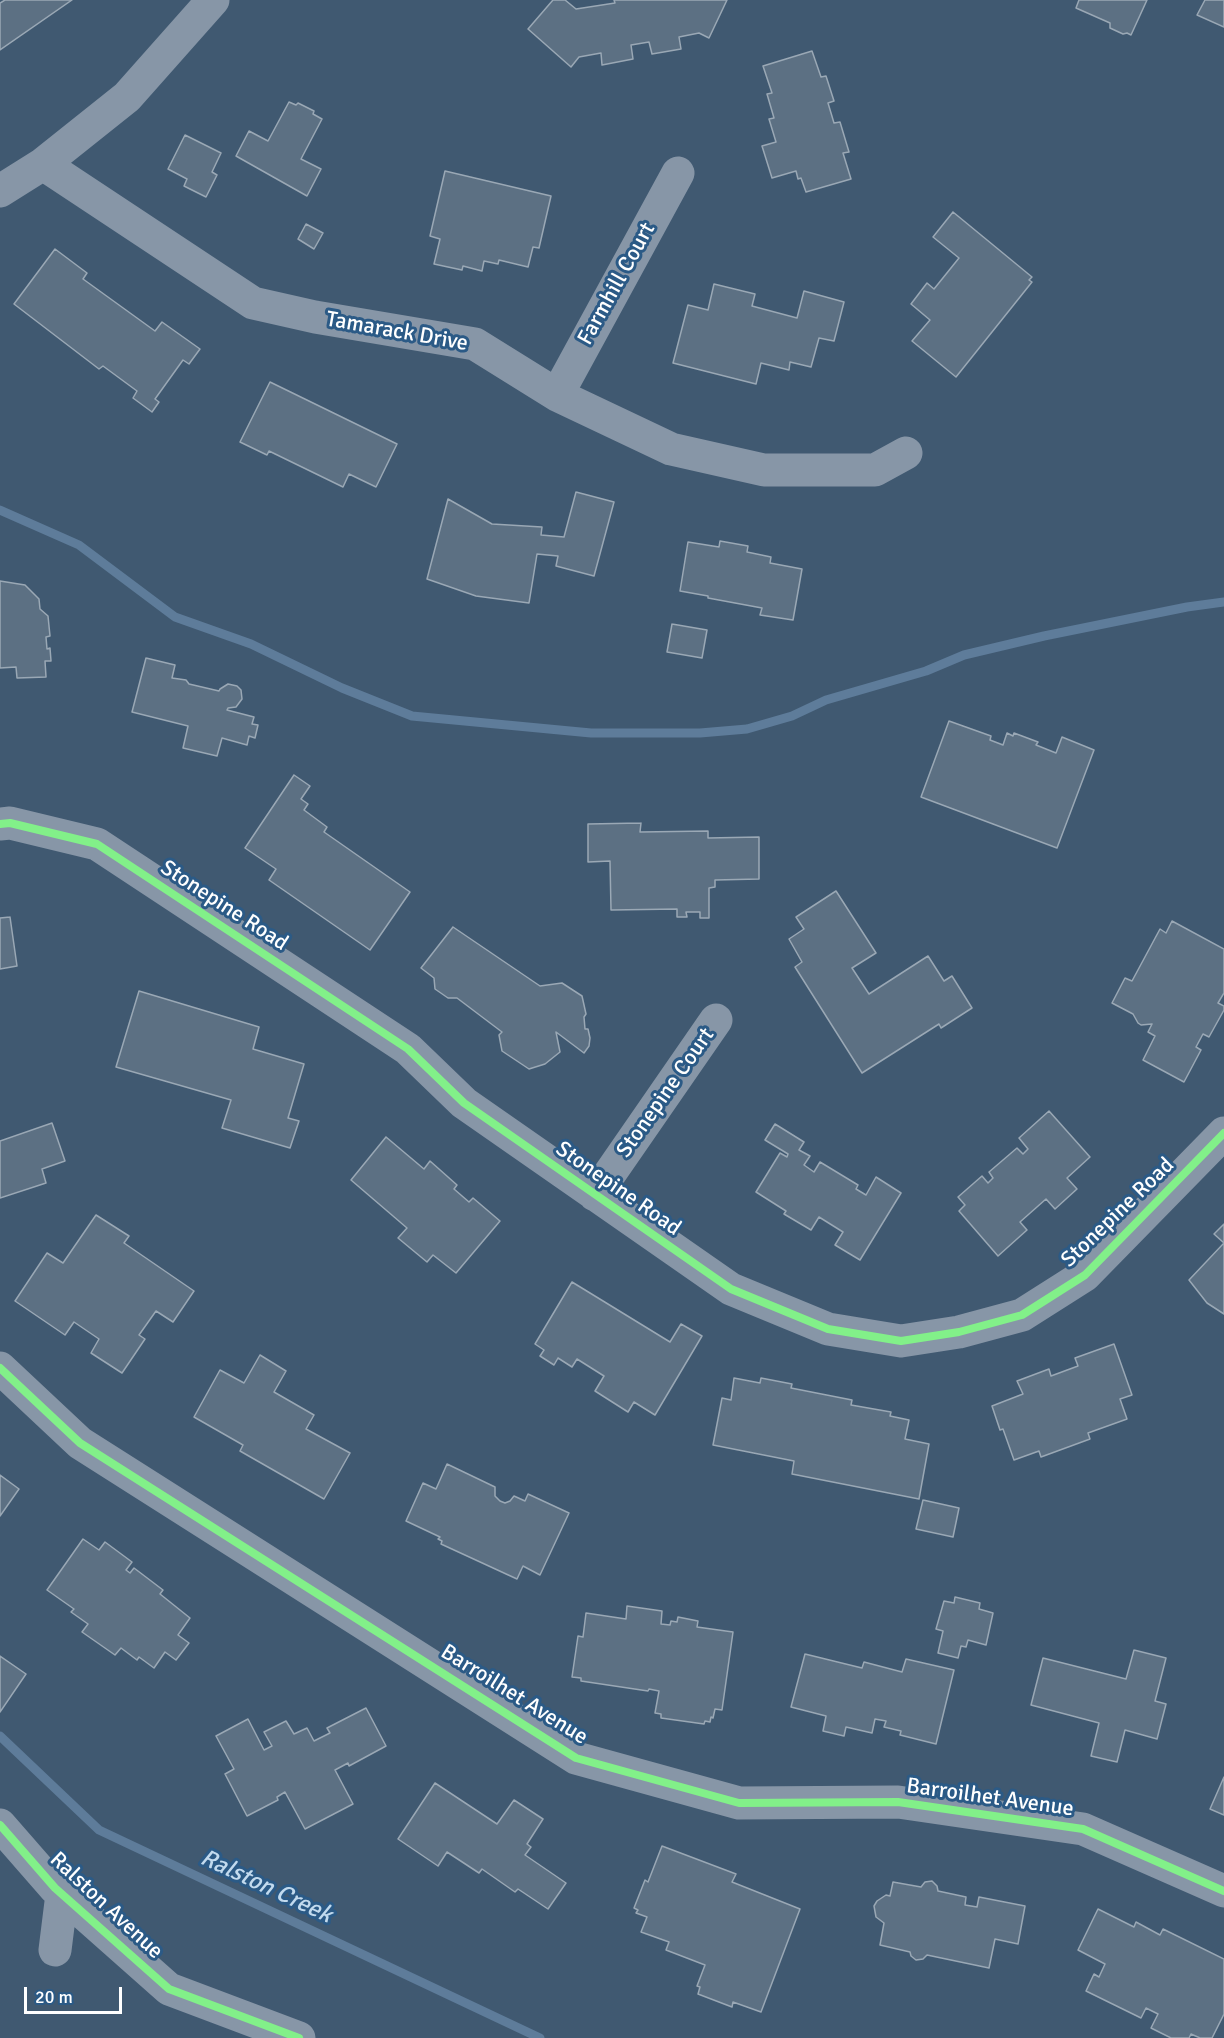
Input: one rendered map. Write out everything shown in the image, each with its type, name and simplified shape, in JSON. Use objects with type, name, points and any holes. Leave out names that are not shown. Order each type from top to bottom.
[{"type":"street","points":[[0,190],[43,164],[127,97],[213,0]]},
{"type":"street","name":"Tamarack Drive","points":[[43,164],[254,303],[315,317],[475,344],[557,395],[671,449],[764,470],[874,470],[906,453]]},
{"type":"street","name":"Farmhill Court","points":[[557,395],[678,173]]},
{"type":"street","name":"Stonepine Road","points":[[0,824],[10,823],[97,844],[408,1048],[464,1103],[731,1289],[828,1329],[900,1341],[959,1332],[1022,1315],[1085,1275],[1224,1133]]},
{"type":"street","name":"Stonepine Court","points":[[595,1195],[716,1020]]},
{"type":"street","name":"Barroilhet Avenue","points":[[0,1368],[80,1443],[576,1758],[739,1803],[898,1802],[1083,1829],[1224,1891]]},
{"type":"street","name":"Ralston Avenue","points":[[0,1825],[62,1894],[169,1989],[299,2038]]},
{"type":"street","points":[[55,1950],[62,1894]]},
{"type":"building","points":[[5,0],[72,0],[0,50],[0,3]]},
{"type":"building","points":[[553,0],[565,0],[576,9],[615,3],[614,0],[727,0],[709,38],[699,33],[679,37],[681,49],[652,54],[649,42],[631,45],[633,59],[602,65],[601,53],[579,57],[571,67],[528,29]]},
{"type":"building","points":[[1079,0],[1147,0],[1131,35],[1110,28],[1110,23],[1076,8]]},
{"type":"building","points":[[1205,0],[1224,0],[1224,27],[1197,15]]},
{"type":"building","points":[[812,51],[821,77],[826,76],[834,101],[828,103],[834,123],[840,122],[849,152],[843,153],[851,179],[806,192],[796,171],[772,178],[762,146],[776,142],[769,119],[774,118],[767,94],[772,93],[763,66]]},
{"type":"building","points":[[289,102],[296,105],[298,103],[314,111],[313,114],[322,119],[301,159],[321,169],[307,196],[236,156],[249,131],[268,141]]},
{"type":"building","points":[[185,135],[221,153],[212,172],[217,175],[206,197],[184,186],[187,179],[168,169]]},
{"type":"building","points":[[445,171],[551,196],[539,248],[533,247],[528,267],[499,260],[498,264],[484,261],[482,271],[463,266],[462,270],[434,264],[440,239],[430,236]]},
{"type":"building","points":[[953,212],[1032,277],[1029,280],[1032,282],[956,377],[912,341],[930,320],[911,304],[927,283],[934,289],[959,258],[933,237]]},
{"type":"building","points":[[306,224],[323,233],[314,249],[298,239]]},
{"type":"building","points":[[55,249],[87,273],[83,279],[155,331],[162,322],[200,349],[189,364],[183,360],[155,399],[159,402],[152,412],[133,398],[137,391],[103,366],[99,369],[14,304]]},
{"type":"building","points":[[714,284],[755,294],[752,306],[797,318],[804,291],[844,302],[834,341],[819,338],[811,367],[790,362],[789,370],[761,363],[756,384],[673,363],[688,305],[708,310]]},
{"type":"building","points":[[270,382],[397,444],[376,487],[349,474],[343,487],[269,451],[267,455],[240,442]]},
{"type":"building","points":[[576,492],[614,502],[594,576],[556,566],[558,556],[537,554],[529,603],[476,596],[427,579],[448,499],[492,524],[542,527],[541,535],[564,537]]},
{"type":"building","points":[[720,541],[748,546],[747,552],[771,557],[770,563],[802,569],[793,620],[760,615],[762,608],[680,591],[688,542],[719,547]]},
{"type":"building","points":[[0,581],[25,585],[39,599],[40,609],[48,616],[50,636],[46,637],[51,661],[45,661],[46,677],[17,678],[16,667],[0,668]]},
{"type":"building","points":[[672,624],[707,630],[702,658],[667,652]]},
{"type":"building","points":[[146,658],[175,665],[172,678],[186,680],[189,684],[219,691],[228,684],[237,686],[241,690],[242,699],[236,707],[227,710],[254,717],[252,724],[258,725],[255,738],[249,736],[247,745],[222,738],[217,756],[183,748],[188,726],[132,712]]},
{"type":"building","points":[[949,721],[991,736],[990,740],[1003,745],[1007,733],[1013,736],[1014,733],[1038,742],[1036,745],[1056,753],[1062,737],[1094,750],[1057,848],[921,797]]},
{"type":"building","points":[[294,775],[310,786],[301,799],[308,804],[304,810],[327,827],[324,832],[410,892],[370,950],[269,880],[276,869],[245,848]]},
{"type":"building","points":[[641,823],[640,832],[708,831],[708,838],[759,837],[759,879],[715,880],[715,887],[709,888],[709,918],[700,918],[700,912],[686,912],[687,917],[677,917],[677,909],[611,910],[610,861],[588,862],[588,824]]},
{"type":"building","points":[[836,891],[876,953],[852,968],[869,994],[928,956],[944,981],[952,976],[972,1008],[941,1028],[939,1024],[862,1073],[795,967],[802,962],[789,939],[804,929],[796,917]]},
{"type":"building","points":[[10,917],[17,966],[0,969],[0,918]]},
{"type":"building","points":[[1172,921],[1224,949],[1224,993],[1218,1003],[1224,1006],[1224,1010],[1209,1037],[1203,1034],[1196,1047],[1201,1050],[1184,1082],[1143,1060],[1155,1036],[1148,1032],[1152,1024],[1141,1025],[1133,1014],[1112,1003],[1125,978],[1132,981],[1160,929],[1166,933]]},
{"type":"building","points":[[453,927],[540,986],[562,983],[582,996],[586,1014],[585,1029],[588,1029],[590,1038],[589,1046],[584,1053],[556,1032],[560,1052],[545,1064],[529,1069],[502,1051],[499,1035],[502,1032],[457,998],[448,998],[435,989],[434,978],[421,968]]},
{"type":"building","points":[[139,991],[259,1027],[253,1049],[304,1064],[288,1118],[299,1121],[290,1148],[222,1128],[231,1100],[116,1067]]},
{"type":"building","points":[[1049,1111],[1090,1157],[1067,1178],[1077,1189],[1055,1209],[1046,1199],[1020,1222],[1027,1230],[998,1256],[959,1211],[965,1205],[958,1197],[982,1176],[988,1183],[993,1178],[989,1172],[1017,1148],[1023,1154],[1028,1149],[1019,1138]]},
{"type":"building","points":[[52,1123],[65,1161],[42,1169],[46,1183],[0,1198],[0,1141]]},
{"type":"building","points":[[775,1124],[804,1142],[799,1150],[810,1156],[804,1165],[814,1172],[820,1162],[858,1185],[856,1189],[866,1195],[876,1177],[901,1193],[860,1260],[835,1245],[843,1232],[819,1217],[811,1230],[784,1214],[786,1211],[756,1192],[780,1153],[787,1157],[788,1154],[765,1140]]},
{"type":"building","points":[[386,1137],[424,1169],[430,1161],[457,1185],[454,1189],[469,1202],[473,1198],[500,1221],[456,1273],[433,1255],[427,1262],[398,1238],[407,1228],[351,1180]]},
{"type":"building","points":[[96,1215],[129,1236],[124,1243],[194,1291],[173,1322],[156,1311],[139,1335],[145,1339],[122,1373],[91,1353],[99,1339],[74,1322],[65,1335],[15,1301],[47,1253],[63,1263]]},
{"type":"building","points":[[1224,1224],[1224,1243],[1214,1234]]},
{"type":"building","points":[[1224,1243],[1224,1314],[1207,1303],[1189,1280]]},
{"type":"building","points":[[572,1282],[670,1342],[681,1324],[702,1336],[655,1415],[634,1402],[628,1412],[595,1391],[604,1376],[577,1359],[572,1367],[558,1358],[554,1365],[540,1356],[544,1350],[535,1344]]},
{"type":"building","points":[[1114,1344],[1132,1395],[1120,1399],[1127,1419],[1088,1433],[1090,1439],[1041,1457],[1039,1451],[1014,1460],[992,1406],[1023,1394],[1017,1381],[1049,1369],[1051,1376],[1078,1366],[1075,1358]]},
{"type":"building","points":[[260,1355],[286,1371],[274,1392],[314,1415],[306,1429],[350,1453],[324,1499],[240,1451],[243,1445],[194,1417],[220,1370],[244,1383]]},
{"type":"building","points":[[734,1378],[760,1383],[761,1378],[792,1384],[791,1388],[852,1400],[851,1405],[891,1412],[890,1416],[909,1420],[905,1439],[929,1444],[919,1499],[792,1474],[794,1461],[713,1445],[722,1398],[731,1400]]},
{"type":"building","points":[[447,1464],[495,1487],[495,1496],[500,1501],[505,1503],[514,1496],[525,1501],[528,1494],[569,1513],[540,1575],[523,1566],[517,1579],[441,1544],[442,1541],[438,1539],[440,1537],[406,1521],[423,1483],[436,1489]]},
{"type":"building","points":[[0,1475],[19,1489],[0,1516]]},
{"type":"building","points":[[923,1500],[959,1508],[953,1537],[916,1529]]},
{"type":"building","points":[[83,1539],[99,1550],[105,1542],[132,1562],[126,1570],[130,1573],[134,1568],[163,1590],[160,1594],[190,1618],[178,1635],[189,1643],[176,1660],[165,1652],[154,1668],[139,1657],[137,1660],[121,1648],[115,1655],[82,1632],[88,1624],[71,1612],[74,1609],[47,1590]]},
{"type":"building","points":[[955,1597],[980,1603],[979,1609],[993,1613],[986,1645],[968,1640],[966,1647],[961,1646],[958,1658],[938,1653],[943,1631],[936,1629],[944,1601],[954,1603]]},
{"type":"building","points":[[627,1606],[662,1611],[661,1624],[670,1625],[671,1621],[677,1622],[678,1617],[698,1621],[697,1627],[733,1632],[722,1710],[715,1709],[710,1722],[705,1721],[704,1724],[661,1718],[661,1714],[655,1713],[659,1691],[581,1681],[581,1678],[572,1677],[578,1636],[583,1637],[586,1613],[626,1619]]},
{"type":"building","points":[[1134,1650],[1166,1658],[1155,1701],[1166,1704],[1157,1739],[1125,1730],[1117,1762],[1091,1756],[1099,1723],[1031,1705],[1043,1658],[1126,1679]]},
{"type":"building","points":[[805,1654],[862,1668],[864,1662],[902,1672],[906,1659],[954,1670],[936,1744],[900,1735],[901,1731],[884,1727],[886,1721],[875,1719],[872,1733],[846,1727],[844,1736],[823,1731],[826,1716],[791,1707]]},
{"type":"building","points":[[0,1656],[26,1674],[0,1712]]},
{"type":"building","points":[[366,1708],[386,1746],[349,1766],[348,1763],[335,1770],[353,1804],[305,1829],[285,1792],[277,1797],[278,1800],[247,1816],[225,1774],[234,1769],[216,1736],[248,1719],[264,1750],[272,1746],[264,1732],[286,1721],[294,1734],[307,1728],[314,1741],[330,1733],[327,1728]]},
{"type":"building","points":[[1224,1777],[1224,1815],[1210,1809]]},
{"type":"building","points":[[435,1783],[497,1824],[514,1800],[543,1819],[527,1844],[531,1847],[525,1855],[566,1883],[548,1909],[518,1889],[515,1892],[482,1869],[479,1873],[447,1852],[438,1866],[398,1839]]},
{"type":"building","points":[[662,1846],[736,1874],[732,1882],[800,1909],[761,2012],[733,2002],[732,2007],[698,1994],[700,1987],[697,1986],[705,1965],[666,1950],[669,1942],[641,1932],[647,1917],[636,1913],[638,1910],[634,1908],[645,1880],[648,1882]]},
{"type":"building","points":[[932,1881],[938,1891],[966,1897],[965,1905],[977,1907],[979,1897],[1025,1906],[1018,1944],[995,1939],[989,1968],[927,1955],[923,1959],[916,1960],[910,1952],[880,1945],[884,1923],[876,1917],[874,1906],[877,1901],[886,1895],[890,1896],[893,1882],[921,1887],[925,1882]]},
{"type":"building","points":[[1098,1909],[1134,1927],[1136,1922],[1160,1935],[1163,1929],[1224,1959],[1224,2014],[1212,2038],[1200,2038],[1191,2034],[1189,2038],[1171,2038],[1151,2028],[1158,2014],[1146,2008],[1141,2018],[1086,1991],[1094,1974],[1099,1977],[1105,1964],[1078,1950]]},
{"type":"waterway","points":[[0,510],[79,545],[175,617],[251,644],[342,688],[412,716],[591,733],[700,733],[747,729],[792,716],[826,700],[926,671],[964,655],[1044,636],[1187,607],[1224,602]]},
{"type":"waterway","name":"Ralston Creek","points":[[0,1736],[99,1830],[540,2038]]},
{"type":"cycle path","points":[[0,824],[10,823],[97,844],[408,1049],[464,1103],[731,1289],[828,1329],[901,1341],[959,1332],[1022,1315],[1085,1275],[1224,1133]]},
{"type":"cycle path","points":[[0,1368],[80,1443],[576,1758],[739,1803],[898,1802],[1083,1829],[1224,1891]]},
{"type":"cycle path","points":[[0,1825],[55,1888],[169,1989],[299,2038]]}]
